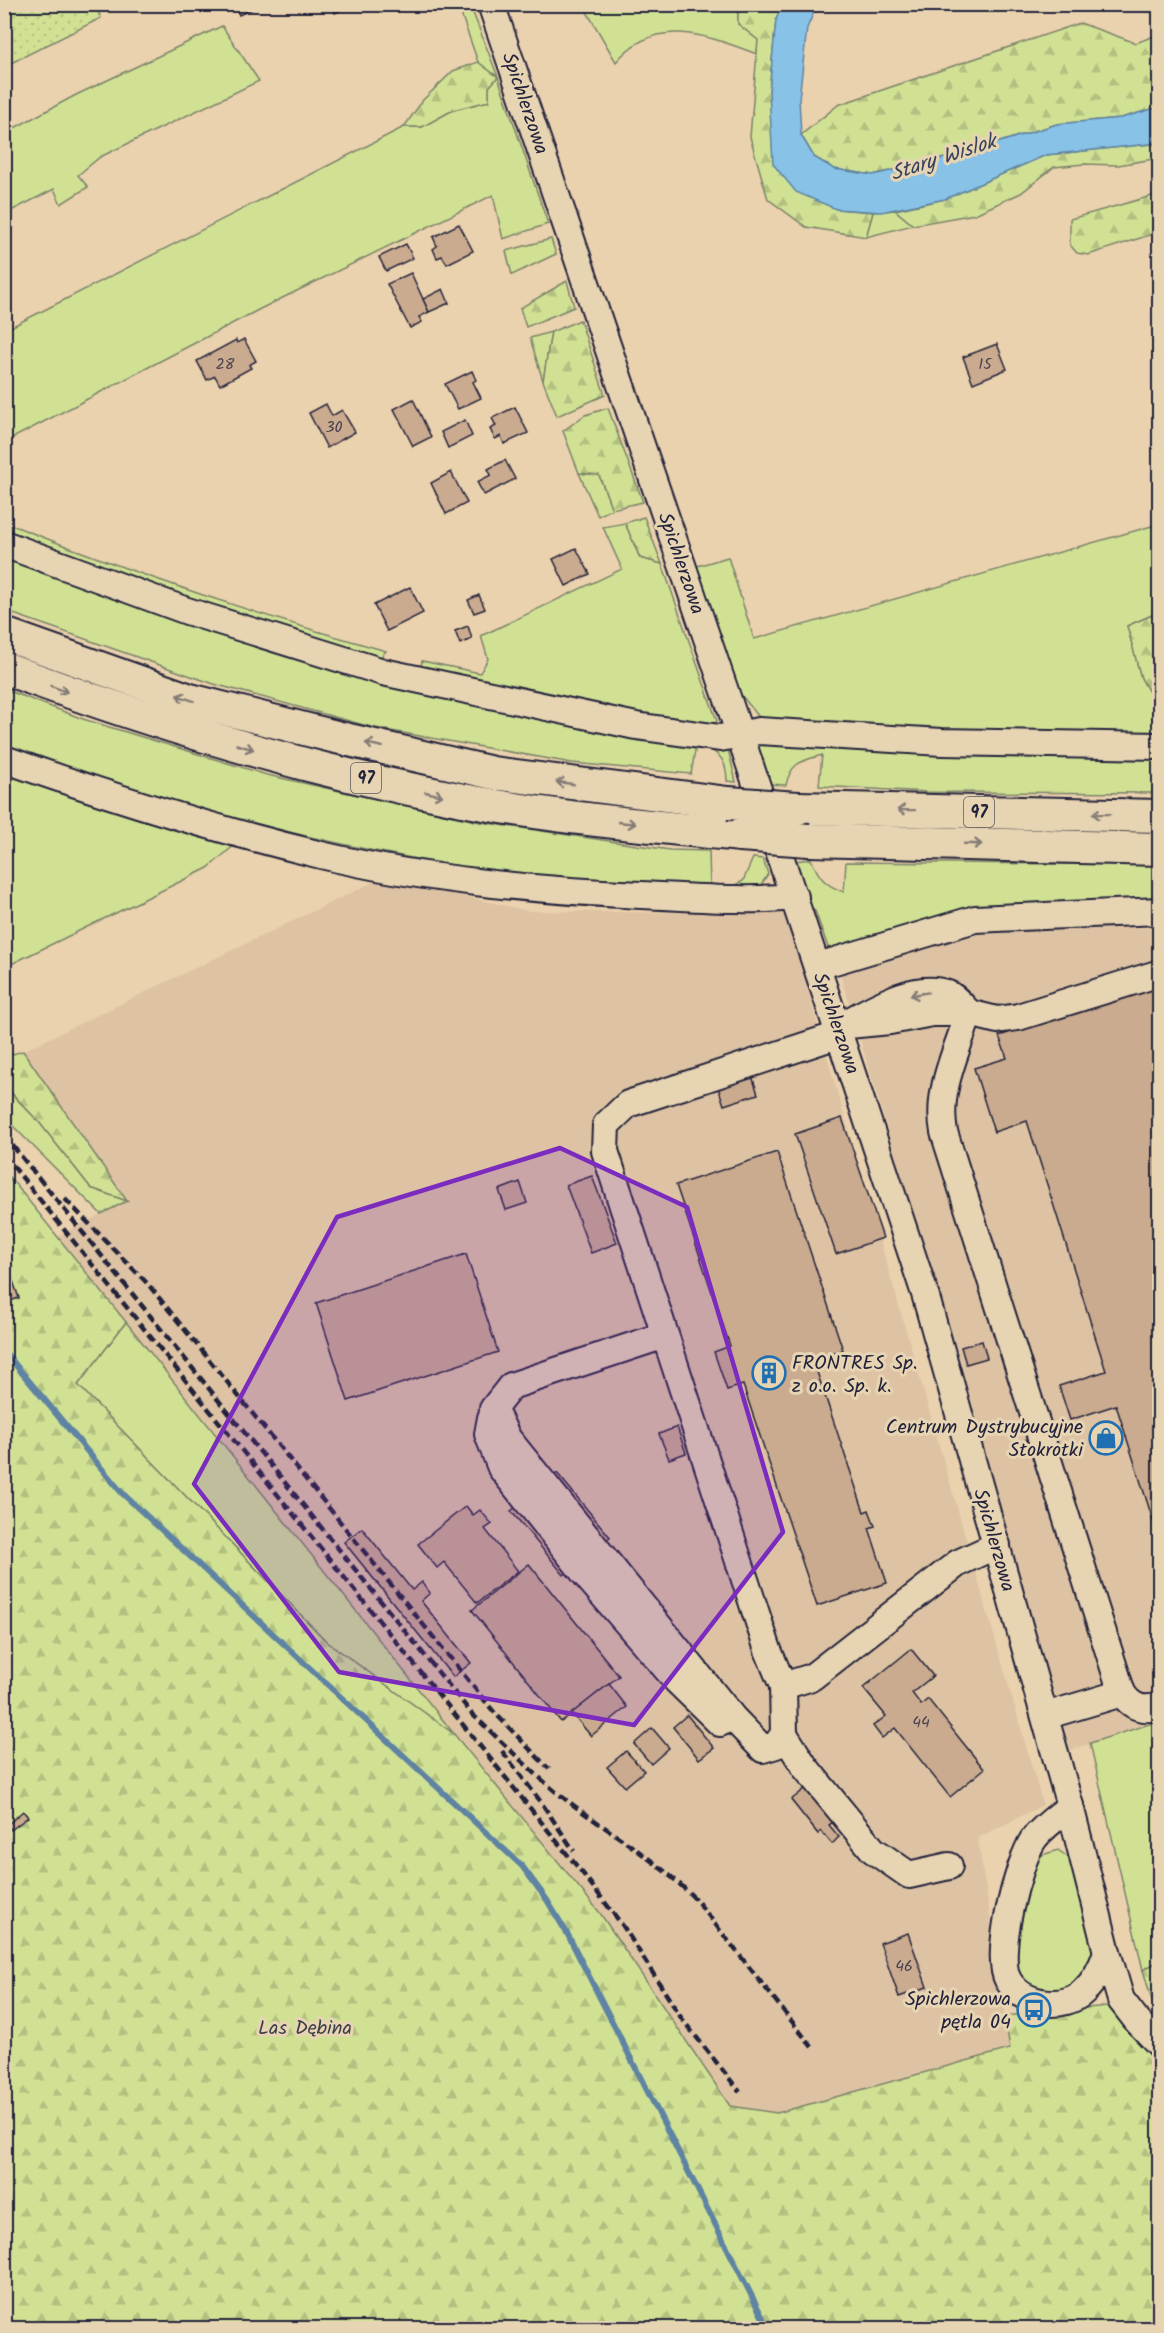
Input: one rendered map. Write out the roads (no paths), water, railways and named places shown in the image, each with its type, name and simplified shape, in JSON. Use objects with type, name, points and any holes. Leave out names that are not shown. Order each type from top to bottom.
[{"type":"main road","name":"97","points":[[4,633],[190,700],[493,772],[728,803],[798,808],[1160,816]]},
{"type":"main road","name":"97","points":[[4,668],[157,722],[300,762],[449,798],[595,819],[809,840],[1160,849]]},
{"type":"street","name":"Spichlerzowa","points":[[491,4],[795,897],[925,1294],[1070,1806],[1121,2000],[1160,2045]]},
{"type":"street","points":[[4,544],[187,611],[383,672],[636,726],[720,738],[759,731],[942,742],[1160,746]]},
{"type":"street","points":[[4,759],[203,823],[323,855],[448,877],[561,891],[756,901],[795,897]]},
{"type":"street","points":[[818,966],[975,919],[1160,911]]},
{"type":"street","points":[[949,1866],[909,1875],[873,1850],[805,1767],[784,1734],[783,1686],[768,1650],[605,1151],[606,1125],[628,1104],[839,1030],[932,1013],[969,1012],[998,1020],[1018,1017],[1160,973]]},
{"type":"street","points":[[969,1012],[942,1098],[940,1114],[944,1132],[1122,1693],[1135,1707],[1145,1709],[1160,1706]]},
{"type":"street","points":[[665,1335],[512,1386],[493,1409],[508,1439],[733,1718],[763,1749],[776,1745],[784,1734]]},
{"type":"street","points":[[783,1686],[812,1677],[958,1563],[997,1545]]},
{"type":"street","points":[[1045,1716],[1122,1693]]},
{"type":"street","points":[[1070,1806],[1035,1837],[1023,1858],[1003,1948],[1003,1964],[1008,1981],[1020,1993],[1034,2000],[1050,2003],[1066,2001],[1083,1993],[1097,1976],[1107,1952]]},
{"type":"water","points":[[782,4],[817,5],[807,28],[799,99],[801,135],[814,157],[834,169],[873,175],[962,154],[1057,124],[1121,118],[1159,107],[1159,143],[1046,155],[945,199],[881,212],[836,209],[796,192],[773,164],[769,92],[776,20]]},
{"type":"waterway","points":[[4,1351],[122,1493],[522,1866],[547,1900],[568,1935],[768,2328]]},
{"type":"railway","points":[[4,1135],[472,1714],[556,1792],[681,1885],[697,1901],[812,2047]]},
{"type":"railway","points":[[4,1155],[584,1875],[623,1926],[682,2019],[740,2092]]},
{"type":"railway","points":[[65,1199],[147,1283],[494,1712],[549,1769]]},
{"type":"railway","points":[[502,1751],[541,1802],[574,1851]]},
{"type":"place","name":"FRONTRES Sp. z o.o. Sp. k.","points":[[769,1373]]},
{"type":"place","name":"Centrum Dystrybucyjne Stokrotki","points":[[1106,1438]]},
{"type":"place","name":"Spichlerzowa pętla 04","points":[[1034,2010]]},
{"type":"water label","name":"Stary Wislok","points":[[943,157]]},
{"type":"park label","name":"Las Dębina","points":[[305,2027]]}]
